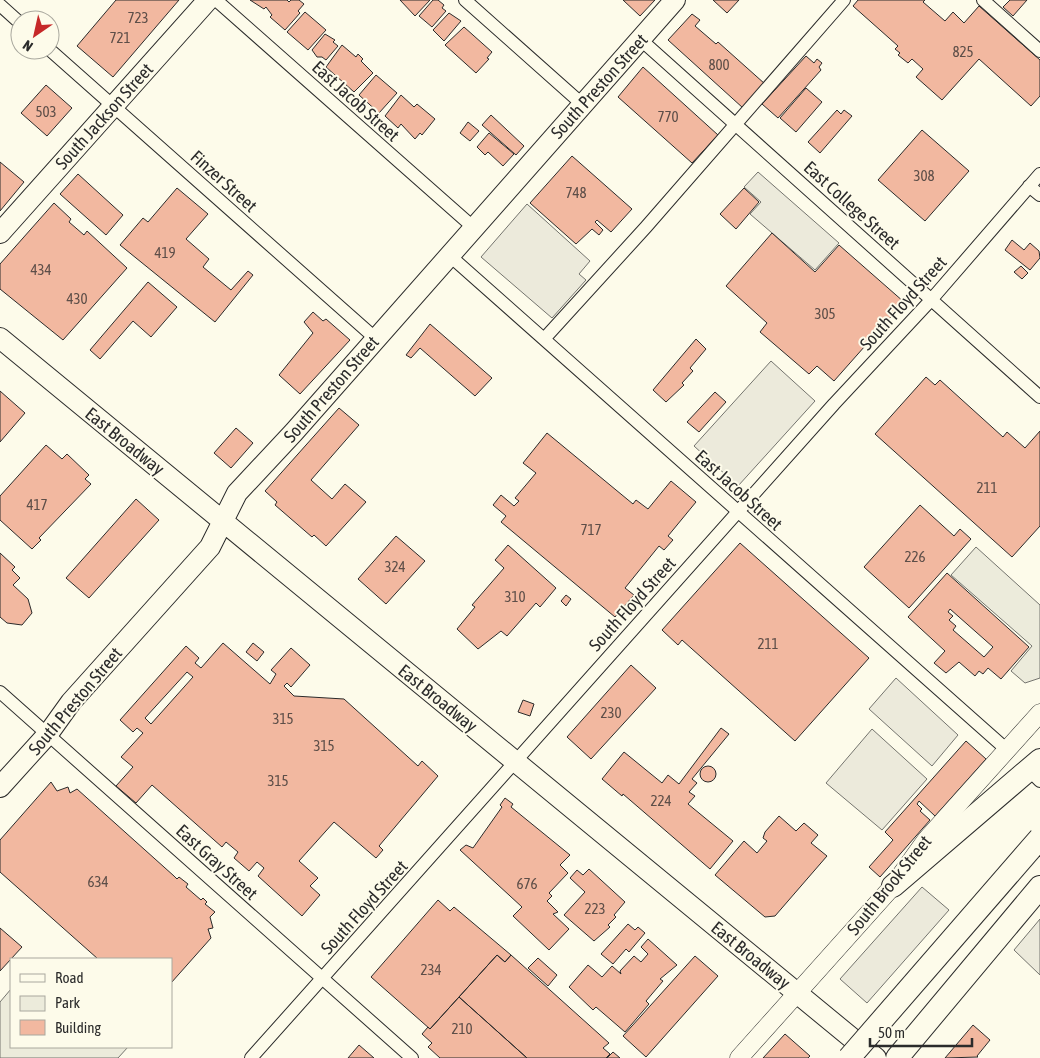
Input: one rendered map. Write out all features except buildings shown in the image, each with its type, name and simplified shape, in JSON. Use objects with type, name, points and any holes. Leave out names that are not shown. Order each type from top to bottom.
[{"type":"highway","points":[[893,886],[1036,770]]},
{"type":"highway","points":[[849,1058],[1040,838]]},
{"type":"highway","points":[[896,1058],[1040,887]]},
{"type":"main road","name":"South Jackson Street","points":[[0,233],[208,0]]},
{"type":"main road","name":"South Preston Street","points":[[0,787],[48,734],[71,702],[210,547],[237,493],[294,432],[675,0]]},
{"type":"main road","name":"East Broadway","points":[[0,338],[876,1058]]},
{"type":"street","name":"East Jacob Street","points":[[216,0],[473,227]]},
{"type":"street","points":[[465,0],[582,104]]},
{"type":"street","points":[[544,339],[844,0]]},
{"type":"street","points":[[982,0],[1040,51]]},
{"type":"street","points":[[0,6],[10,14]]},
{"type":"street","name":"East College Street","points":[[640,39],[1040,397]]},
{"type":"street","name":"Finzer Street","points":[[60,59],[375,338]]},
{"type":"street","name":"South Floyd Street","points":[[251,1058],[840,397],[931,300],[1040,174]]},
{"type":"street","points":[[1029,186],[1040,195]]},
{"type":"street","name":"East Jacob Street","points":[[449,255],[1006,749]]},
{"type":"street","name":"East Gray Street","points":[[0,692],[412,1058]]},
{"type":"street","name":"South Brook Street","points":[[739,1058],[893,886],[926,840],[1006,749],[1040,714]]},
{"type":"green space","points":[[976,547],[1040,605],[1040,678],[1025,683],[1011,671],[1032,646],[951,575]]},
{"type":"green space","points":[[10,990],[10,1048],[127,1048],[118,1058],[0,1058],[0,1002]]},
{"type":"shaded area","points":[[758,172],[839,243],[815,270],[750,214],[761,202],[744,187]]},
{"type":"shaded area","points":[[527,204],[590,261],[579,274],[586,280],[552,318],[481,257]]},
{"type":"shaded area","points":[[771,361],[815,401],[738,486],[694,446]]},
{"type":"shaded area","points":[[896,678],[958,735],[932,766],[869,709]]},
{"type":"shaded area","points":[[872,729],[927,779],[882,830],[826,783]]},
{"type":"shaded area","points":[[922,887],[949,910],[867,1003],[840,979]]},
{"type":"shaded area","points":[[1040,919],[1040,975],[1014,950]]}]
